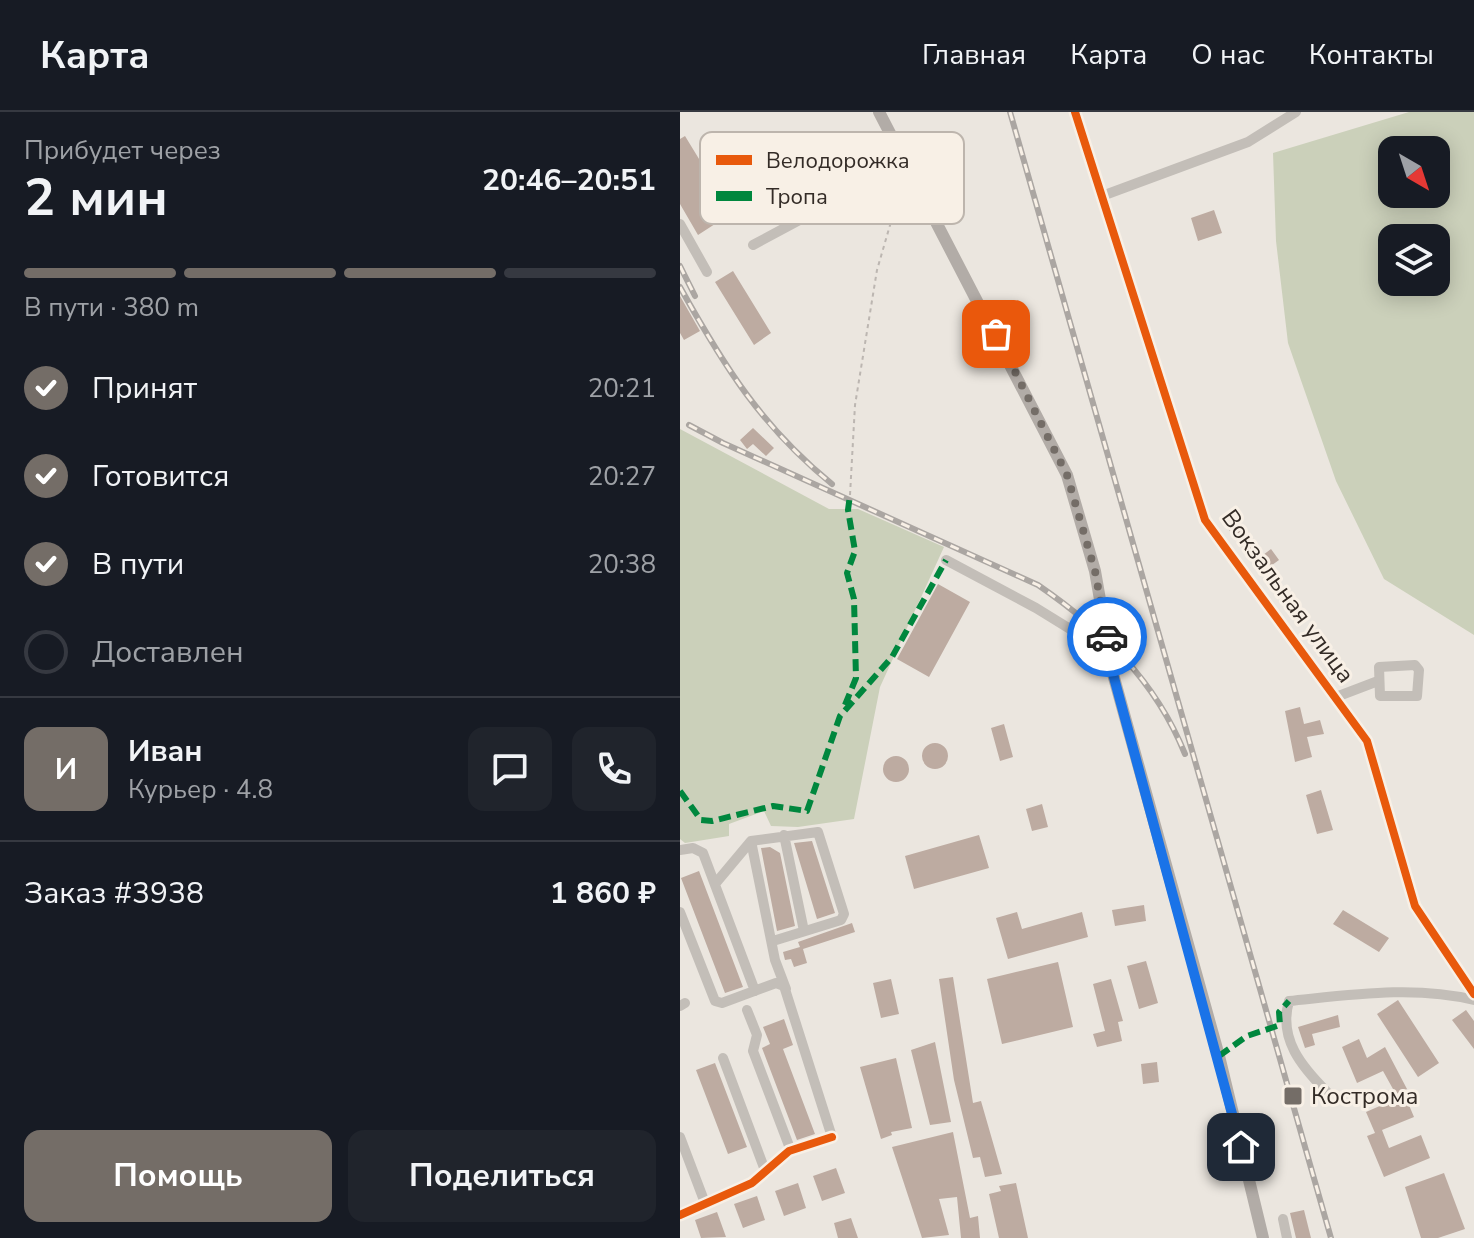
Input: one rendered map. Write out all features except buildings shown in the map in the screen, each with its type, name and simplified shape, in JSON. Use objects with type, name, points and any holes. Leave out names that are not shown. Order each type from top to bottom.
[{"type":"main road","points":[[879,112],[889,132]]},
{"type":"main road","points":[[936,224],[1067,475],[1095,571],[1113,674],[1219,1056],[1263,1238]]},
{"type":"street","name":"Вокзальная улица","points":[[1075,112],[1205,520],[1367,741],[1415,906],[1474,994]]},
{"type":"street","points":[[1102,196],[1248,142],[1296,112]]},
{"type":"street","points":[[680,224],[707,272]]},
{"type":"street","points":[[753,245],[792,224]]},
{"type":"street","points":[[946,560],[1083,637],[1113,674]]},
{"type":"street","points":[[1383,665],[1415,665],[1419,670],[1418,693],[1414,697],[1383,697],[1378,693],[1378,681],[1378,670],[1383,665]]},
{"type":"street","points":[[1336,697],[1378,681]]},
{"type":"street","points":[[715,884],[751,841],[818,832],[844,914],[841,920],[773,941]]},
{"type":"street","points":[[784,835],[804,931]]},
{"type":"street","points":[[680,1215],[733,1193],[766,1173],[791,1151],[832,1137],[775,960],[751,841]]},
{"type":"street","points":[[680,850],[693,848],[703,853],[755,991]]},
{"type":"street","points":[[680,912],[715,1001],[722,1003],[776,983],[786,990]]},
{"type":"street","points":[[1327,1092],[1299,1064],[1284,1017],[1289,1001],[1351,995],[1445,993],[1474,1000]]},
{"type":"street","points":[[747,1010],[757,1035],[753,1051],[791,1151]]},
{"type":"street","points":[[723,1058],[766,1173]]},
{"type":"street","points":[[680,1137],[705,1203]]},
{"type":"street","points":[[1283,1219],[1287,1238]]},
{"type":"path","points":[[850,495],[855,405],[877,270],[890,224]]},
{"type":"green space","points":[[1409,112],[1474,112],[1474,635],[1384,579],[1336,481],[1288,343],[1276,241],[1273,153]]},
{"type":"green space","points":[[680,429],[829,509],[858,509],[944,547],[880,687],[854,819],[798,827],[771,826],[764,811],[729,824],[729,836],[685,843],[680,839]]},
{"type":"railway","points":[[1010,112],[1331,1238]]},
{"type":"railway","points":[[680,266],[695,296]]},
{"type":"railway","points":[[680,287],[712,343],[764,417],[832,484]]},
{"type":"railway","points":[[689,425],[1038,585],[1084,620],[1124,658],[1158,703],[1185,754]]},
{"type":"marked path","points":[[845,705],[856,678],[854,599],[847,573],[855,551],[848,510],[850,495]]},
{"type":"marked path","points":[[680,791],[701,820],[712,821],[773,806],[807,811],[840,716],[892,657],[946,560]]},
{"type":"marked path","points":[[1219,1056],[1247,1036],[1280,1025],[1279,1012],[1289,1001]]},
{"type":"cycle path","points":[[1075,112],[1205,520],[1367,741],[1415,906],[1474,994]]},
{"type":"cycle path","points":[[680,1215],[752,1183],[789,1151],[832,1137]]},
{"type":"way so far","points":[[996,334],[1067,475],[1095,571],[1107,637]]},
{"type":"place","name":"Кострома","points":[[1293,1096]]},
{"type":"route","points":[[1107,637],[1113,674],[1219,1056],[1241,1147]]}]
